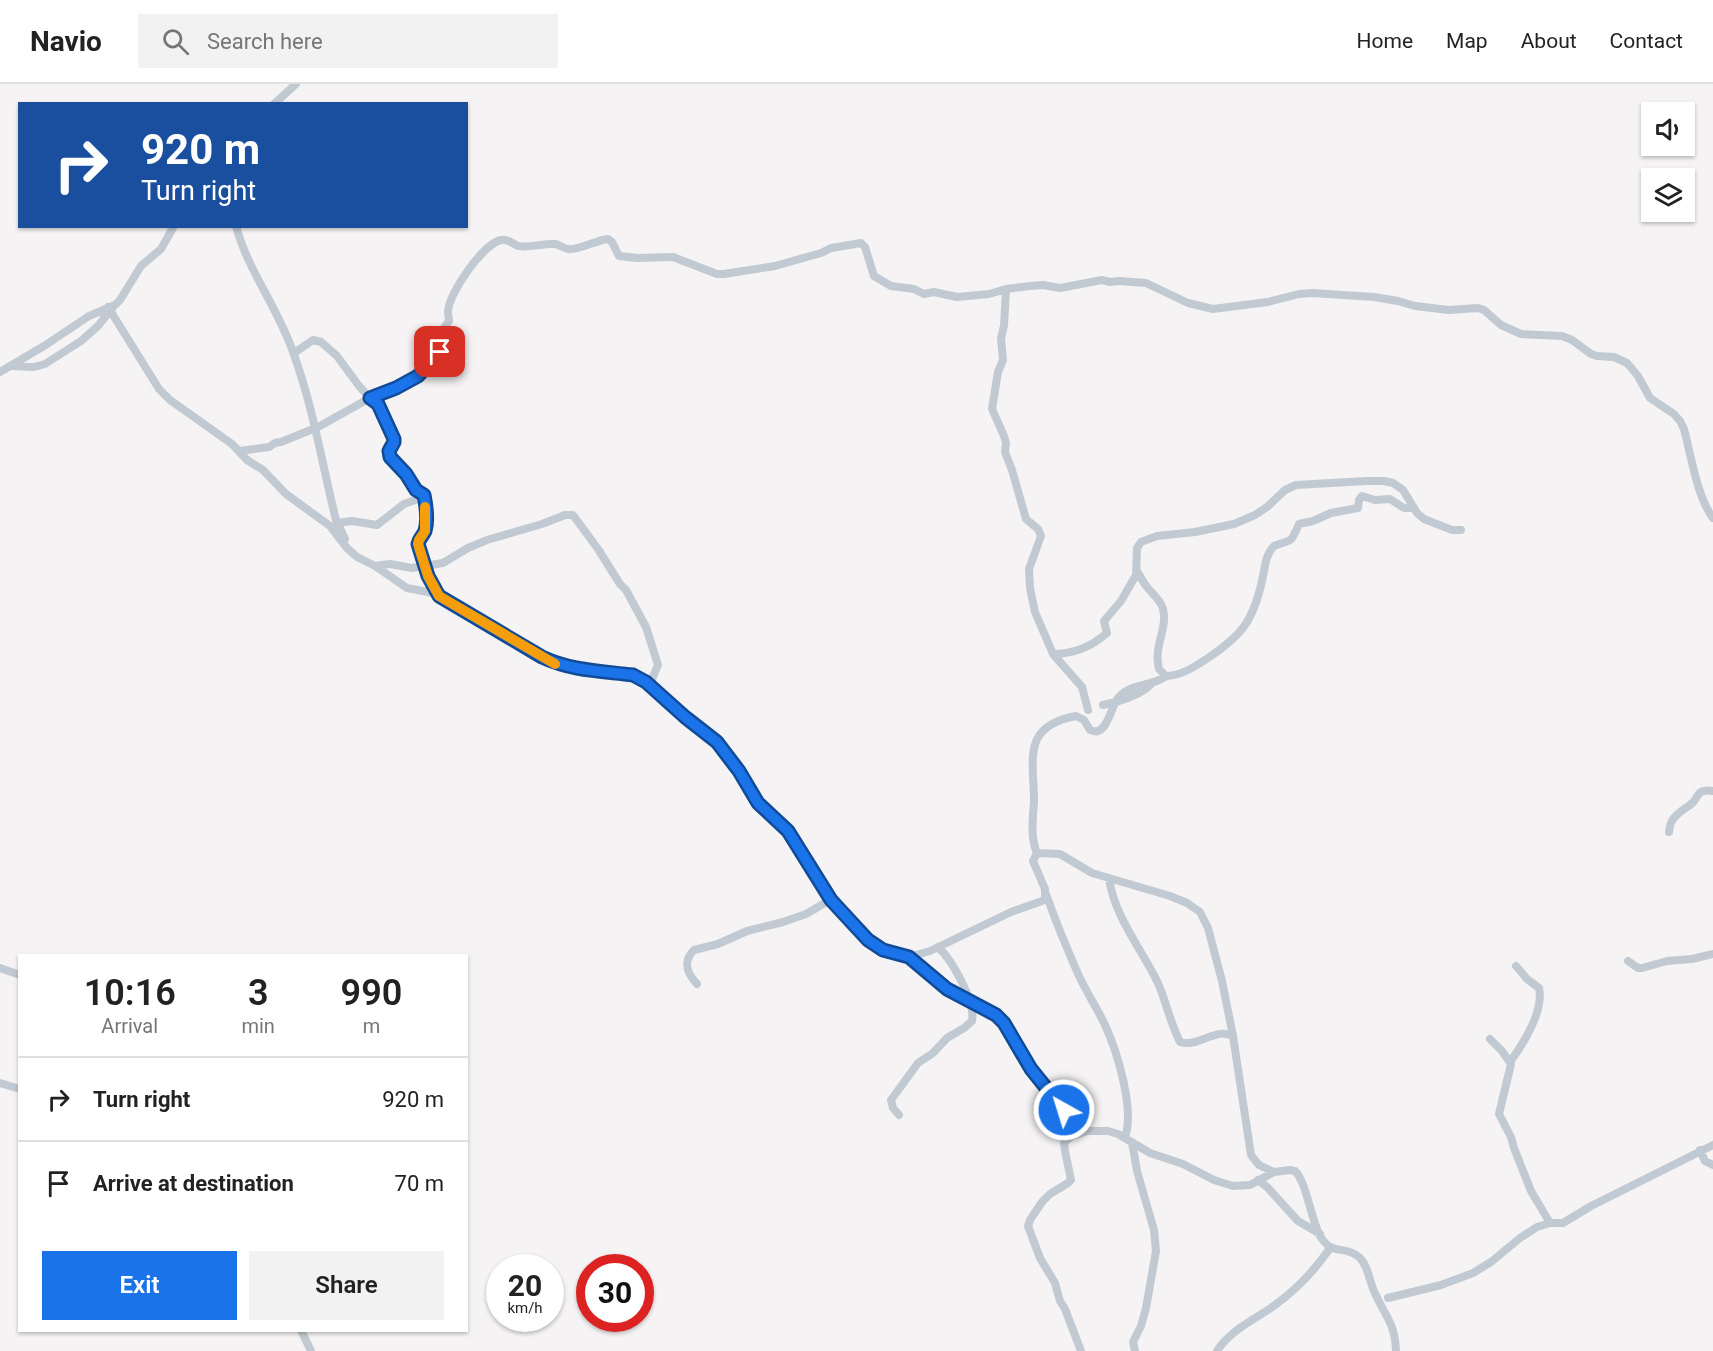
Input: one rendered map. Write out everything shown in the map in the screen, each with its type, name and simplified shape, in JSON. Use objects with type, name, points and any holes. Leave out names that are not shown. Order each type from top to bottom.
[{"type":"street","points":[[276,102],[296,84]]},
{"type":"street","points":[[11,366],[34,367],[45,364],[81,341],[98,326],[120,300],[141,266],[161,249],[173,228]]},
{"type":"street","points":[[237,228],[246,255],[294,353],[315,429],[335,526],[354,555],[407,588],[439,596],[557,664],[568,668],[633,675],[650,684],[685,717],[717,742],[739,771],[758,803],[788,831],[831,900],[868,940],[891,954],[909,957],[938,947],[1011,912],[1042,901],[1046,894]]},
{"type":"street","points":[[239,451],[269,447],[315,429],[370,398],[418,376],[441,351],[441,334],[449,321],[448,311],[452,297],[483,251],[502,239],[518,245],[534,247],[547,244],[568,249],[608,239],[619,256],[673,257],[720,274],[775,266],[828,249],[861,243],[865,247],[874,276],[891,286],[914,289],[924,294],[934,292],[957,297],[1043,285],[1060,288],[1097,280],[1140,282],[1154,286],[1188,303],[1213,309],[1268,302],[1312,293],[1374,297],[1415,306],[1449,310],[1478,308],[1515,332],[1528,335],[1562,336],[1572,340],[1591,354],[1620,359],[1632,367],[1650,398],[1674,414],[1680,421],[1698,482],[1713,518]]},
{"type":"street","points":[[1006,289],[1001,338],[1002,360],[992,409],[1004,436],[1005,452],[1026,519],[1038,529],[1040,534],[1040,541],[1030,565],[1029,576],[1035,612],[1053,654],[1082,687],[1088,710]]},
{"type":"street","points":[[0,372],[89,316],[111,308]]},
{"type":"street","points":[[111,308],[164,394],[239,451],[247,460],[266,472],[286,494],[326,523],[335,526],[352,521],[377,525],[404,504],[424,497]]},
{"type":"street","points":[[294,353],[313,340],[321,342],[337,356],[359,386],[378,404],[394,439],[389,451],[390,457],[424,497],[425,531],[418,544],[430,582],[439,596]]},
{"type":"street","points":[[1053,654],[1066,654],[1080,650],[1105,634],[1107,631],[1103,624],[1104,620],[1121,601],[1137,571],[1137,548],[1141,542],[1157,536],[1195,532],[1234,524],[1261,511],[1285,490],[1296,485],[1384,481],[1393,483],[1403,490],[1424,519],[1452,530],[1461,531]]},
{"type":"street","points":[[1162,673],[1174,675],[1194,667],[1225,647],[1240,633],[1246,626],[1254,608],[1268,554],[1274,546],[1292,539],[1299,524],[1313,521],[1330,513],[1356,509],[1362,496],[1375,500],[1390,499],[1404,508],[1414,508]]},
{"type":"street","points":[[375,566],[390,564],[412,568],[447,562],[468,548],[487,540],[565,515],[574,516],[626,590],[646,627],[658,664],[650,684]]},
{"type":"street","points":[[1103,705],[1114,695],[1161,680],[1162,673],[1157,650],[1163,626],[1163,609],[1137,571]]},
{"type":"street","points":[[1135,1351],[1133,1342],[1146,1308],[1156,1251],[1154,1230],[1128,1139],[1129,1114],[1113,1045],[1099,1012],[1076,969],[1043,883],[1034,866],[1034,857],[1037,853],[1033,829],[1034,801],[1031,763],[1036,740],[1047,728],[1059,721],[1146,689],[1153,682]]},
{"type":"street","points":[[1076,716],[1084,720],[1090,730],[1099,731],[1105,725],[1115,701],[1124,692]]},
{"type":"street","points":[[1669,832],[1674,817],[1691,805],[1699,792],[1713,791]]},
{"type":"street","points":[[1037,853],[1060,854],[1092,873],[1170,896],[1188,903],[1200,912],[1208,928],[1222,981],[1233,1036],[1251,1155],[1259,1165],[1274,1172]]},
{"type":"street","points":[[1109,879],[1118,912],[1157,982],[1180,1042],[1187,1044],[1209,1036],[1224,1034],[1233,1036]]},
{"type":"street","points":[[697,984],[691,978],[686,966],[687,959],[694,950],[712,946],[747,931],[806,914],[831,900]]},
{"type":"street","points":[[899,1115],[893,1108],[891,1100],[918,1063],[933,1053],[947,1038],[969,1025],[973,1017],[969,1001],[949,959],[938,947]]},
{"type":"street","points":[[1628,961],[1642,968],[1713,954]]},
{"type":"street","points":[[909,957],[947,989],[1000,1018],[1041,1083],[1075,1124],[1087,1131]]},
{"type":"street","points":[[1516,966],[1539,988],[1541,995],[1530,1029],[1510,1062],[1499,1114],[1511,1137],[1531,1191],[1550,1223]]},
{"type":"street","points":[[0,968],[18,974]]},
{"type":"street","points":[[1490,1039],[1510,1062]]},
{"type":"street","points":[[0,1083],[18,1088]]},
{"type":"street","points":[[1082,1351],[1060,1301],[1055,1283],[1037,1252],[1028,1226],[1042,1202],[1071,1180],[1064,1142],[1072,1136],[1087,1131],[1108,1131],[1128,1139],[1150,1153],[1183,1164],[1222,1183],[1250,1185],[1274,1172],[1295,1171],[1299,1174],[1320,1234],[1330,1248],[1354,1254],[1361,1259],[1393,1331],[1396,1351]]},
{"type":"street","points":[[1384,1309],[1388,1298],[1441,1285],[1473,1273],[1530,1232],[1550,1223],[1563,1224],[1591,1206],[1713,1145]]},
{"type":"street","points":[[1700,1150],[1705,1161],[1713,1166]]},
{"type":"street","points":[[1258,1180],[1298,1221],[1320,1234]]},
{"type":"street","points":[[1217,1351],[1227,1338],[1292,1292],[1330,1248]]},
{"type":"street","points":[[1369,1277],[1388,1298]]},
{"type":"street","points":[[303,1332],[311,1351]]},
{"type":"slow traffic","points":[[425,507],[425,531],[418,544],[430,582],[439,596],[555,664]]},
{"type":"route","points":[[440,352],[418,376],[370,398],[378,404],[394,439],[389,451],[390,457],[406,474],[412,486],[424,495],[426,525],[418,544],[430,582],[439,596],[557,664],[568,668],[633,675],[650,684],[685,717],[717,742],[731,759],[758,803],[788,831],[831,900],[868,940],[891,954],[909,957],[947,989],[996,1015],[1004,1023],[1041,1083],[1064,1110]]}]
